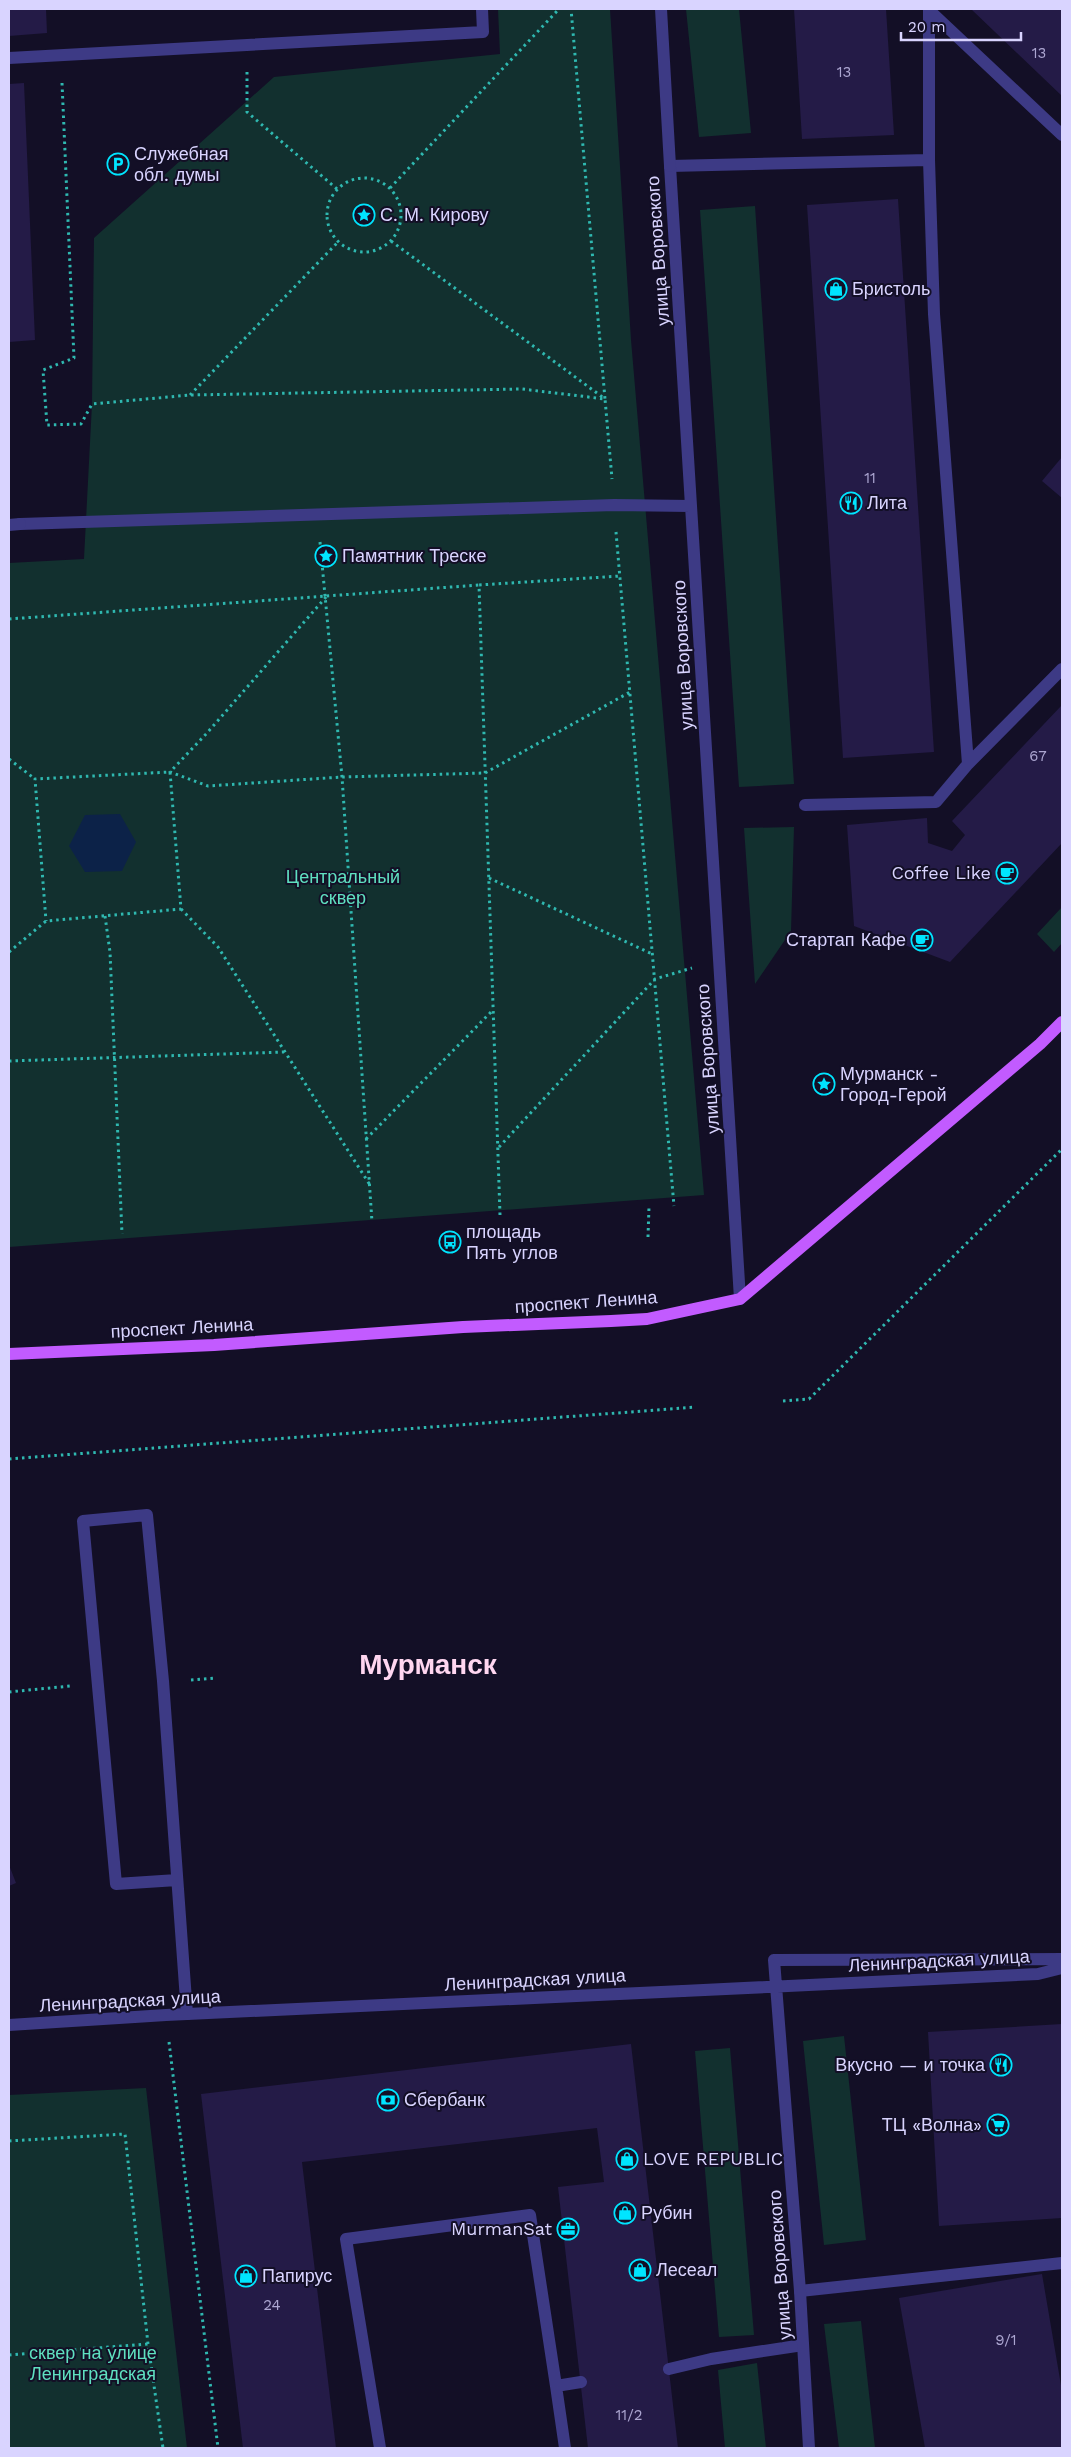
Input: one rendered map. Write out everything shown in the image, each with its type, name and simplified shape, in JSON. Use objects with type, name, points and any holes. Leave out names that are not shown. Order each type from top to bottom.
[{"type":"main road","name":"проспект Ленина","points":[[9,1354],[214,1345],[463,1327],[611,1321],[647,1318],[740,1299],[1040,1044],[1062,1022]]},
{"type":"street","points":[[9,58],[483,32],[482,9]]},
{"type":"street","name":"улица Воровского","points":[[661,9],[740,1299]]},
{"type":"street","points":[[968,764],[934,314],[929,160],[929,10],[1062,135]]},
{"type":"street","points":[[670,166],[929,160]]},
{"type":"street","points":[[14,524],[614,505],[691,506]]},
{"type":"street","points":[[805,804],[936,802],[968,764],[1062,669]]},
{"type":"street","points":[[177,1880],[116,1884],[83,1521],[147,1515],[163,1681],[187,2014]]},
{"type":"street","name":"Ленинградская улица","points":[[774,1960],[1062,1959]]},
{"type":"street","name":"улица Воровского","points":[[774,1960],[800,2291],[809,2448]]},
{"type":"street","name":"Ленинградская улица","points":[[9,2025],[166,2015],[1038,1974],[1062,1968]]},
{"type":"street","points":[[380,2448],[346,2239],[530,2215],[565,2448]]},
{"type":"street","points":[[800,2291],[1062,2265]]},
{"type":"street","points":[[669,2369],[711,2359],[803,2345]]},
{"type":"street","points":[[556,2386],[581,2382]]},
{"type":"path","points":[[390,188],[559,9]]},
{"type":"path","points":[[571,9],[674,1206]]},
{"type":"path","points":[[248,45],[247,112],[337,189]]},
{"type":"path","points":[[61,55],[74,358],[43,370],[47,425],[81,424],[92,404],[190,395],[522,389],[605,400]]},
{"type":"path","points":[[363,178],[378,180],[390,188],[398,200],[401,215],[398,229],[391,241],[379,249],[365,252],[350,250],[338,242],[330,230],[327,216],[329,202],[337,189],[349,181],[363,178]]},
{"type":"path","points":[[391,241],[605,400]]},
{"type":"path","points":[[190,395],[338,242]]},
{"type":"path","points":[[318,514],[342,776],[372,1222]]},
{"type":"path","points":[[9,619],[620,576]]},
{"type":"path","points":[[479,585],[500,1215]]},
{"type":"path","points":[[326,597],[207,733],[170,772],[181,909],[218,947],[370,1186]]},
{"type":"path","points":[[9,759],[35,779],[170,772],[208,786],[342,776],[486,774],[630,692]]},
{"type":"path","points":[[35,779],[46,921]]},
{"type":"path","points":[[489,878],[653,954]]},
{"type":"path","points":[[9,952],[46,921],[181,909]]},
{"type":"path","points":[[105,916],[110,952],[122,1234]]},
{"type":"path","points":[[499,1147],[655,979],[719,960]]},
{"type":"path","points":[[366,1139],[494,1009]]},
{"type":"path","points":[[9,1061],[284,1052]]},
{"type":"path","points":[[783,1401],[809,1400],[1062,1149]]},
{"type":"path","points":[[648,1207],[648,1237]]},
{"type":"path","points":[[9,1458],[696,1408]]},
{"type":"path","points":[[166,2015],[218,2448]]},
{"type":"path","points":[[9,2141],[125,2134],[148,2344],[163,2448]]},
{"type":"path","points":[[9,2355],[148,2344]]},
{"type":"green space","name":"Центральный сквер","points":[[498,9],[610,9],[631,340],[704,1195],[9,1247],[9,563],[84,559],[92,404],[94,238],[274,77],[500,54]]},
{"type":"green space","points":[[686,9],[739,9],[751,133],[699,137]]},
{"type":"green space","points":[[755,206],[794,784],[739,787],[700,210]]},
{"type":"green space","points":[[794,827],[791,931],[755,984],[744,828]]},
{"type":"green space","points":[[1062,907],[1062,943],[1054,952],[1037,934]]},
{"type":"green space","points":[[844,2036],[866,2240],[824,2245],[803,2041]]},
{"type":"green space","points":[[730,2048],[754,2335],[719,2337],[695,2051]]},
{"type":"green space","name":"сквер на улице Ленинградская","points":[[146,2088],[187,2448],[9,2448],[9,2095]]},
{"type":"green space","points":[[861,2321],[875,2448],[839,2448],[824,2324]]},
{"type":"green space","points":[[757,2363],[766,2448],[725,2448],[718,2370]]},
{"type":"water","points":[[120,814],[136,842],[122,871],[85,872],[69,846],[85,815]]},
{"type":"building","points":[[9,9],[46,9],[47,33],[9,36]]},
{"type":"building","points":[[794,9],[886,9],[894,135],[802,139]]},
{"type":"building","points":[[971,9],[1062,9],[1062,96]]},
{"type":"building","points":[[24,83],[35,340],[9,342],[9,84]]},
{"type":"building","points":[[898,199],[934,752],[843,758],[807,205]]},
{"type":"building","points":[[1062,457],[1062,498],[1042,481]]},
{"type":"building","points":[[1062,705],[1062,843],[950,962],[854,926],[847,825],[927,818],[928,843],[952,851],[965,835],[952,821]]},
{"type":"building","points":[[9,1865],[16,1883],[9,1886]]},
{"type":"building","name":"ТЦ «Волна»","points":[[1062,2024],[1062,2218],[939,2226],[928,2032]]},
{"type":"building","points":[[631,2044],[678,2448],[588,2448],[558,2187],[604,2182],[597,2128],[302,2162],[336,2448],[243,2448],[201,2094]]},
{"type":"building","points":[[1042,2274],[1062,2391],[1062,2448],[925,2448],[899,2298]]},
{"type":"place","name":"Служебная обл. думы","points":[[118,164]]},
{"type":"place","name":"С. М. Кирову","points":[[364,215]]},
{"type":"place","name":"Бристоль","points":[[836,289]]},
{"type":"place","name":"Лита","points":[[851,503]]},
{"type":"place","name":"Памятник Треске","points":[[326,556]]},
{"type":"place","name":"Coffee Like","points":[[1007,873]]},
{"type":"place","name":"Стартап Кафе","points":[[922,940]]},
{"type":"place","name":"Мурманск - Город-Герой","points":[[824,1084]]},
{"type":"place","name":"площадь Пять углов","points":[[450,1242]]},
{"type":"place","name":"Вкусно — и точка","points":[[1001,2065]]},
{"type":"place","name":"Сбербанк","points":[[388,2100]]},
{"type":"place","name":"ТЦ «Волна»","points":[[998,2125]]},
{"type":"place","name":"LOVE REPUBLIC","points":[[627,2159]]},
{"type":"place","name":"Рубин","points":[[625,2213]]},
{"type":"place","name":"MurmanSat","points":[[568,2229]]},
{"type":"place","name":"Лесеал","points":[[640,2270]]},
{"type":"place","name":"Папирус","points":[[246,2276]]},
{"type":"district","name":"Мурманск","points":[[428,1664]]}]
